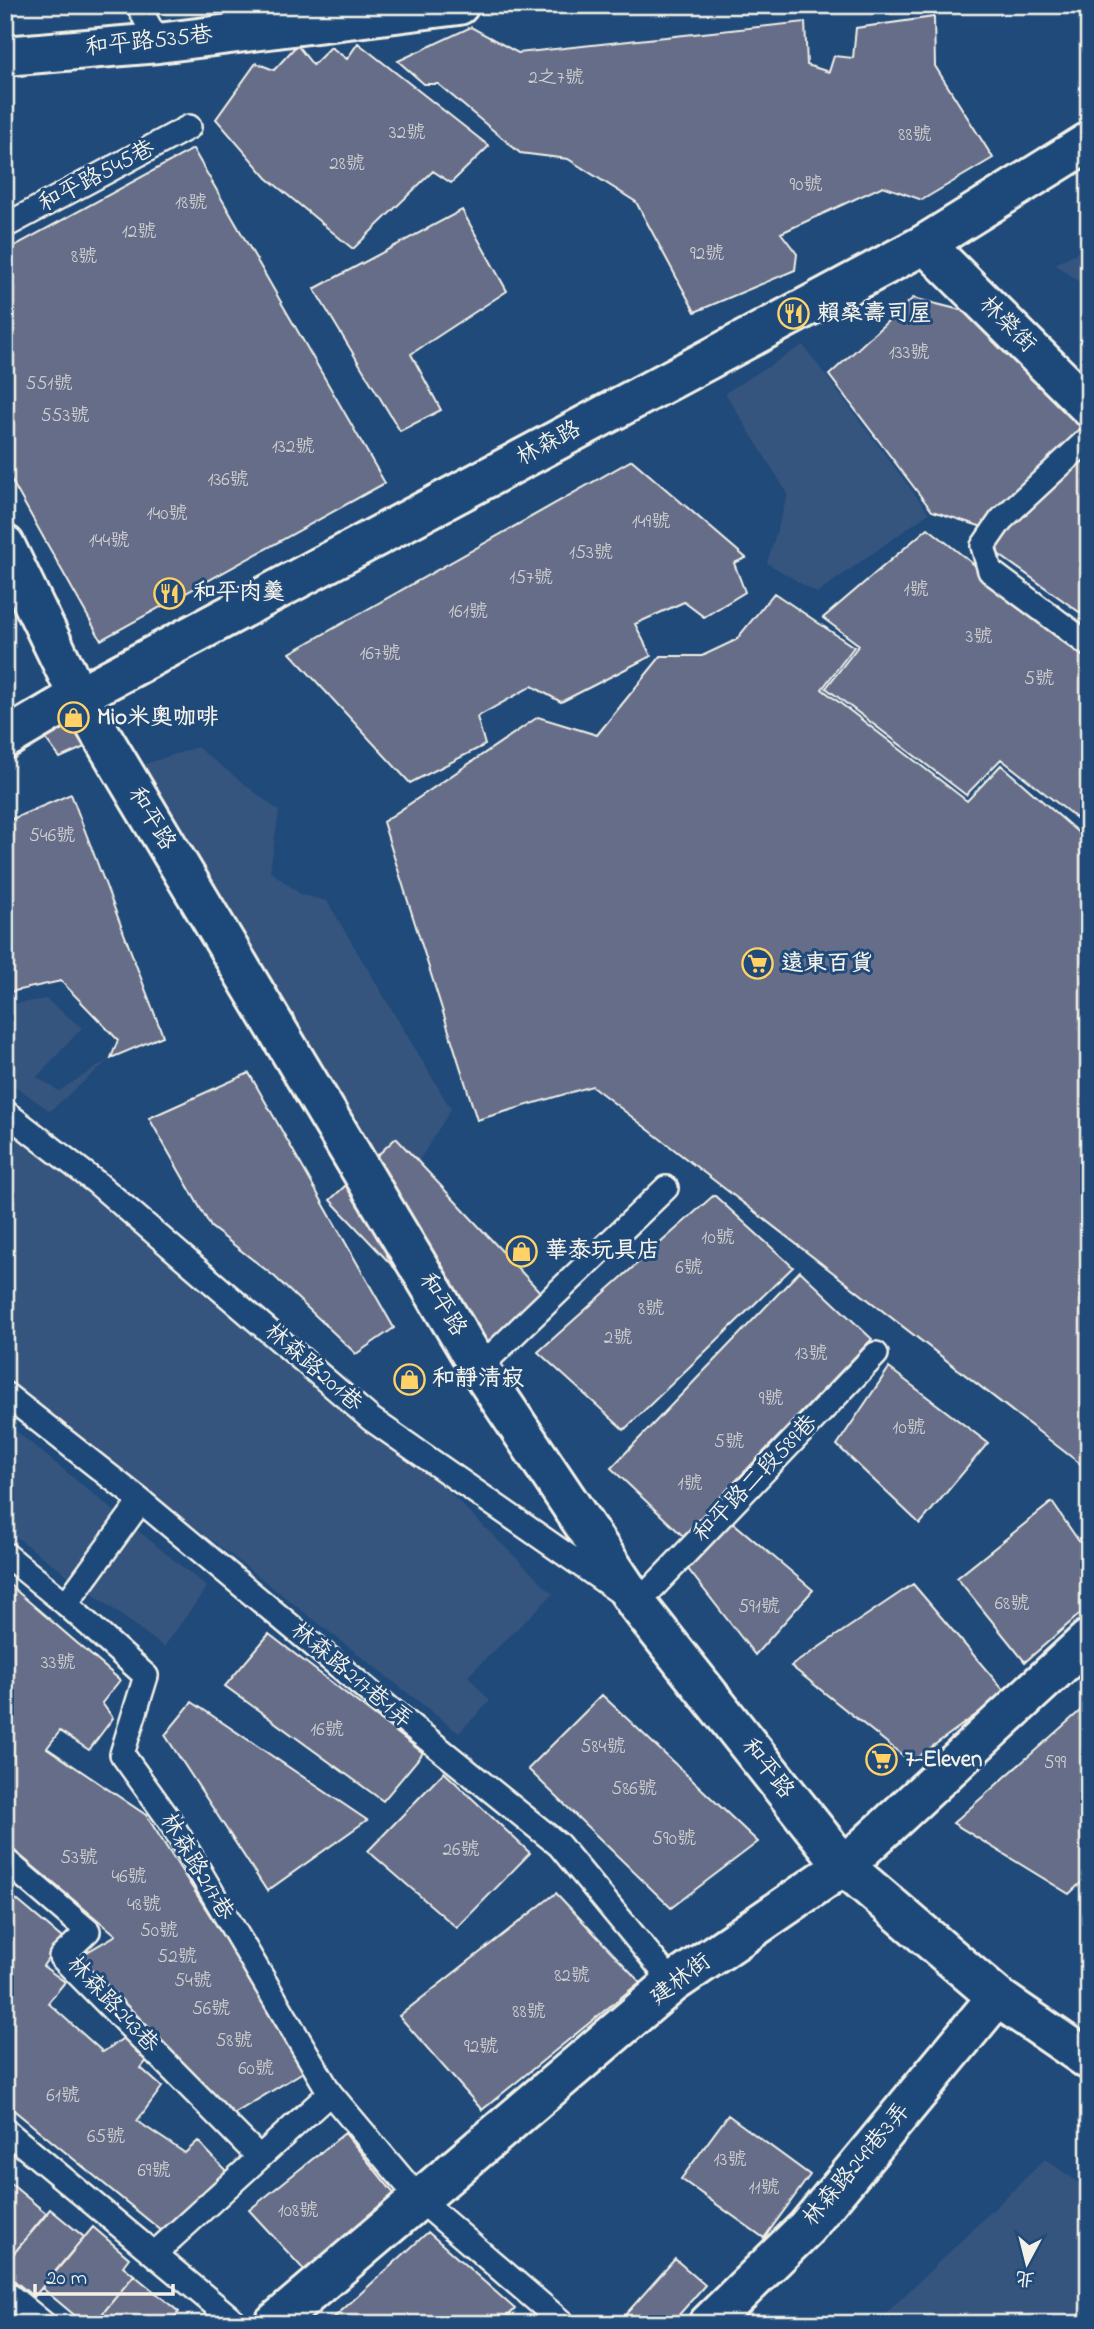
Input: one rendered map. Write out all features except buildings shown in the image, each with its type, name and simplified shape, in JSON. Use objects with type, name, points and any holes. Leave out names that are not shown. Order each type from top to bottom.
[{"type":"street","name":"和平路535巷","points":[[5,57],[158,43],[459,5]]},
{"type":"street","name":"林森路","points":[[5,739],[78,696],[925,244],[1089,142]]},
{"type":"street","name":"林榮街","points":[[925,244],[1089,407]]},
{"type":"street","name":"和平路","points":[[5,545],[78,696],[479,1368],[636,1604],[844,1866],[997,1997],[1089,2060]]},
{"type":"street","name":"建林街","points":[[273,2324],[673,1983],[844,1866],[1089,1639]]},
{"type":"street","name":"林森路249巷3弄","points":[[708,2324],[806,2228],[997,1997]]},
{"type":"lane","points":[[138,5],[158,43]]},
{"type":"lane","name":"和平路545巷","points":[[5,226],[189,127]]},
{"type":"lane","points":[[1089,438],[1001,520],[983,546],[990,571],[1089,646]]},
{"type":"lane","name":"林森路201巷","points":[[5,1112],[97,1184],[371,1419],[636,1604]]},
{"type":"lane","points":[[479,1368],[666,1188]]},
{"type":"lane","name":"和平路二段589巷","points":[[636,1604],[876,1354]]},
{"type":"lane","name":"林森路217巷1弄","points":[[5,1394],[141,1501],[389,1708],[559,1845],[673,1983]]},
{"type":"lane","points":[[66,1604],[141,1501]]},
{"type":"lane","name":"林森路217巷","points":[[5,1554],[66,1604],[145,1676],[122,1754],[170,1821],[330,2093],[420,2200],[564,2324]]},
{"type":"lane","name":"林森路243巷","points":[[5,1860],[88,1931],[61,1957],[259,2157]]},
{"type":"lane","points":[[154,2254],[330,2093]]},
{"type":"lane","points":[[5,2130],[238,2324]]},
{"type":"lane","points":[[5,2292],[44,2324]]},
{"type":"shaded area","points":[[1089,246],[1089,289],[1055,264]]},
{"type":"shaded area","points":[[803,345],[929,513],[817,593],[767,563],[788,494],[725,393]]},
{"type":"shaded area","points":[[197,747],[279,811],[270,871],[302,895],[327,901],[451,1109],[381,1222],[123,771]]},
{"type":"shaded area","points":[[46,999],[82,1028],[37,1077],[59,1091],[111,1058],[50,1111],[5,1079],[5,1005]]},
{"type":"shaded area","points":[[5,1126],[401,1445],[553,1594],[468,1676],[490,1701],[459,1733],[5,1379]]},
{"type":"shaded area","points":[[5,1422],[207,1587],[164,1647],[5,1529]]},
{"type":"shaded area","points":[[1045,2159],[1089,2190],[1089,2324],[875,2324]]},
{"type":"place","name":"賴桑壽司屋","points":[[794,314]]},
{"type":"place","name":"和平肉羹","points":[[170,593]]},
{"type":"place","name":"Mio米奧咖啡","points":[[74,718]]},
{"type":"place","name":"遠東百貨","points":[[758,964]]},
{"type":"place","name":"華泰玩具店","points":[[522,1251]]},
{"type":"place","name":"和靜清寂","points":[[409,1379]]},
{"type":"place","name":"7-Eleven","points":[[882,1760]]}]
